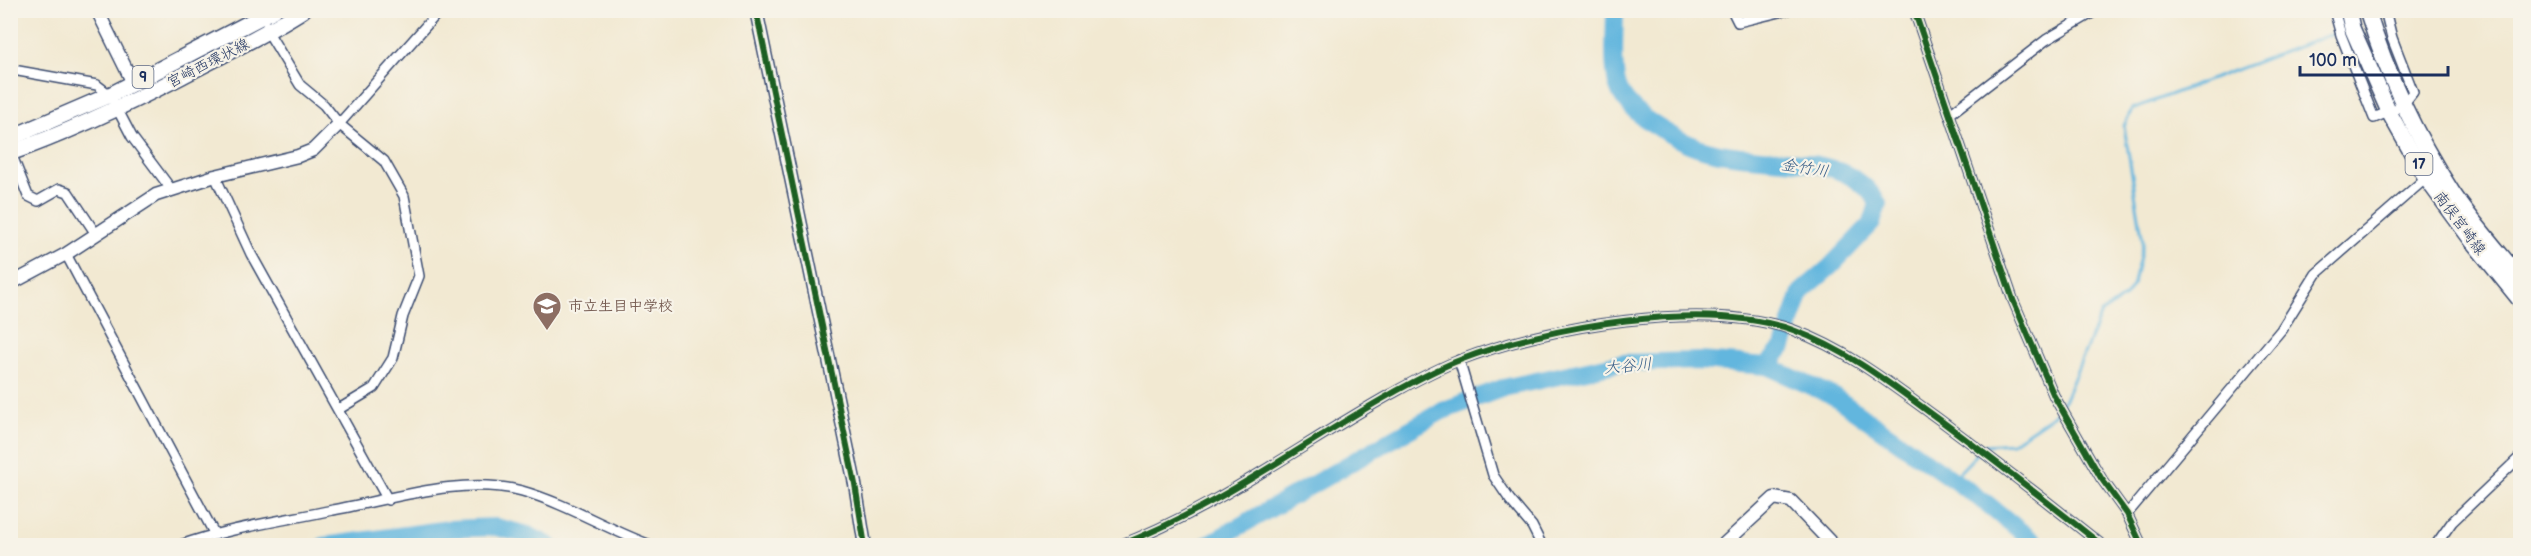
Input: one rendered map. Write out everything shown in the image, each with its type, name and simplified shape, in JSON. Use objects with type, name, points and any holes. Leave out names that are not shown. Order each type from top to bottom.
[{"type":"main road","name":"宮崎西環状線","points":[[11,153],[47,140],[118,108],[268,32],[303,10]]},
{"type":"main road","name":"南俣宮崎線","points":[[2348,10],[2352,28],[2396,109],[2426,178],[2473,242],[2520,300]]},
{"type":"main road","name":"南俣宮崎線","points":[[2367,10],[2396,109],[2454,194],[2520,278]]},
{"type":"main road","name":"宮崎西環状線","points":[[10,138],[133,83],[268,12]]},
{"type":"street","points":[[97,10],[133,83]]},
{"type":"street","points":[[10,284],[66,254],[156,195],[215,176],[298,156],[313,150],[440,10]]},
{"type":"street","points":[[756,10],[855,484],[865,546]]},
{"type":"street","points":[[1732,10],[1738,22],[1788,10]]},
{"type":"street","points":[[1914,10],[2013,300],[2054,396],[2101,478],[2127,514],[2142,546]]},
{"type":"street","points":[[1950,114],[2046,40],[2097,10]]},
{"type":"street","points":[[2334,10],[2341,35],[2374,118],[2396,109],[2413,92],[2392,38],[2385,10]]},
{"type":"street","points":[[268,12],[268,32],[300,85],[324,105],[339,124],[384,161],[404,196],[418,276],[403,316],[393,358],[374,388],[339,409]]},
{"type":"street","points":[[13,70],[97,85],[110,94],[132,137],[171,189]]},
{"type":"street","points":[[11,153],[28,196],[38,201],[59,189],[68,192],[96,234]]},
{"type":"street","points":[[215,176],[251,254],[388,500]]},
{"type":"street","points":[[2127,514],[2281,330],[2316,274],[2426,178]]},
{"type":"street","points":[[66,254],[215,535]]},
{"type":"street","points":[[1118,546],[1167,525],[1271,467],[1389,395],[1485,351],[1579,327],[1700,316],[1773,324],[1794,330],[1837,349],[1873,371],[2013,474],[2103,546]]},
{"type":"street","points":[[1460,363],[1493,475],[1532,526],[1542,546]]},
{"type":"street","points":[[2435,546],[2452,522],[2520,457]]},
{"type":"street","points":[[178,546],[243,526],[449,487],[489,485],[521,491],[553,502],[653,546]]},
{"type":"street","points":[[1722,546],[1774,498],[1791,501],[1834,546]]},
{"type":"waterway","name":"金竹川","points":[[1615,10],[1614,53],[1617,84],[1627,102],[1643,118],[1675,137],[1706,150],[1735,156],[1828,167],[1848,175],[1865,187],[1878,204],[1872,223],[1830,267],[1801,292],[1783,347],[1767,366]]},
{"type":"waterway","points":[[1983,448],[1985,445],[2012,443],[2054,415],[2066,397],[2101,313],[2125,297],[2134,283],[2143,242],[2124,126],[2132,109],[2337,32]]},
{"type":"waterway","name":"大谷川","points":[[1205,546],[1442,411],[1503,388],[1620,363],[1700,361],[1767,366],[1835,397],[1986,503],[2039,546]]},
{"type":"waterway","points":[[1952,480],[1978,453]]},
{"type":"waterway","name":"大谷川","points":[[324,546],[450,529],[496,527],[528,535],[550,546]]},
{"type":"cycle path","points":[[756,10],[855,484],[865,546]]},
{"type":"cycle path","points":[[1914,10],[2013,300],[2054,396],[2101,478],[2127,514],[2142,546]]},
{"type":"cycle path","points":[[1118,546],[1189,514],[1391,394],[1460,360],[1495,348],[1580,327],[1672,317],[1716,317],[1757,321],[1793,330],[1833,348],[1887,382],[1940,420],[2103,546]]},
{"type":"place","name":"市立生目中学校","points":[[547,332]]}]
